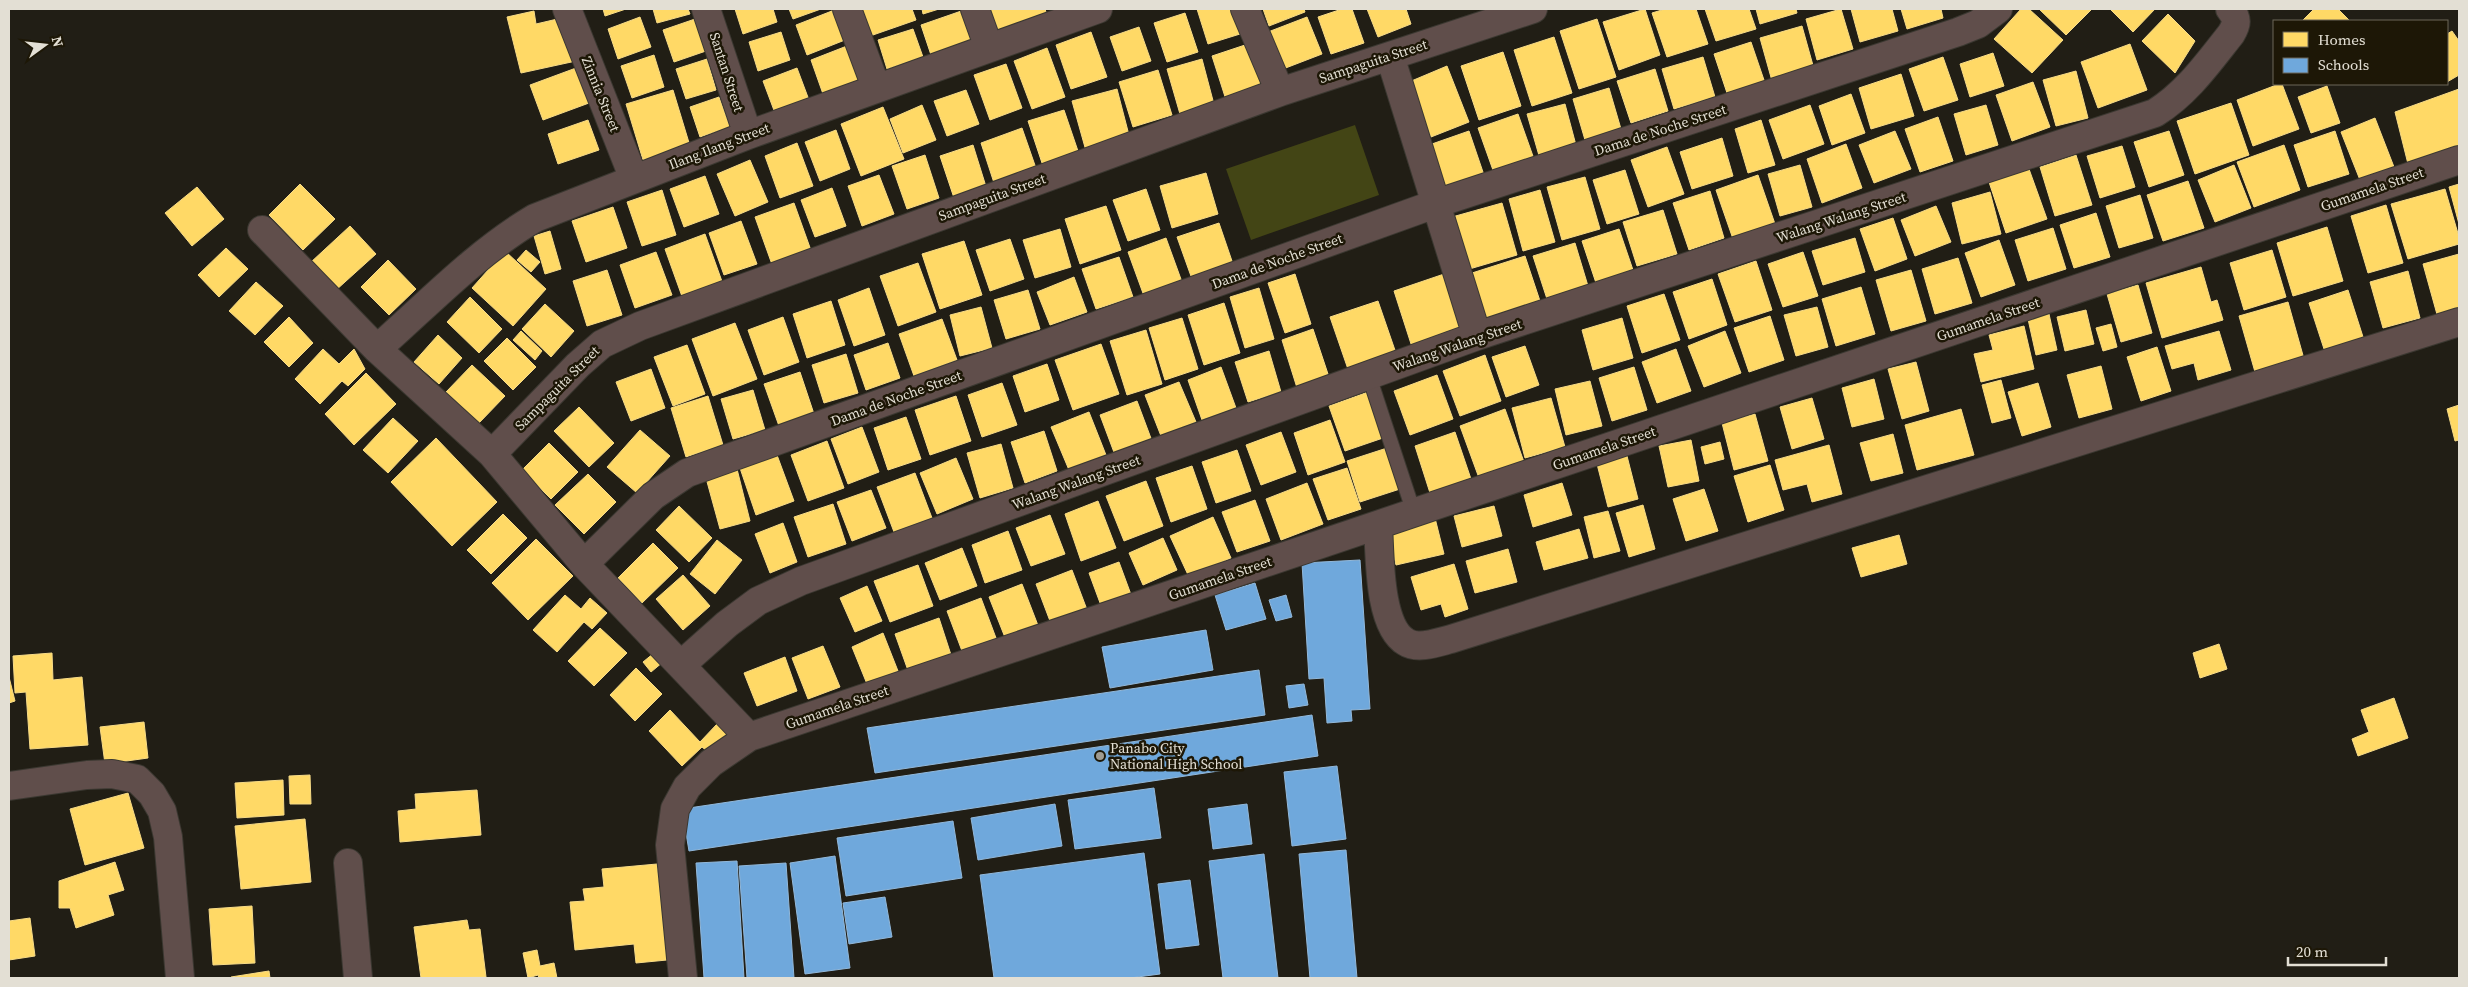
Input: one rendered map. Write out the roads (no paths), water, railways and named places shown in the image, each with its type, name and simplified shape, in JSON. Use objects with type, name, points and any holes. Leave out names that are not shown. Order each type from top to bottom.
[{"type":"street","name":"Zinnia Street","points":[[567,9],[634,179]]},
{"type":"street","name":"Santan Street","points":[[706,9],[748,135]]},
{"type":"street","points":[[847,9],[876,87]]},
{"type":"street","points":[[976,9],[989,48]]},
{"type":"street","name":"Ilang Ilang Street","points":[[377,349],[507,234],[535,218],[876,87],[1098,9]]},
{"type":"street","points":[[1245,9],[1280,92]]},
{"type":"street","name":"Sampaguita Street","points":[[492,454],[578,365],[602,344],[640,326],[1280,92],[1533,9]]},
{"type":"street","name":"Dama de Noche Street","points":[[584,564],[653,496],[687,473],[1435,204],[1958,32],[1978,24],[1998,9]]},
{"type":"street","name":"Walang Walang Street","points":[[680,665],[727,624],[758,601],[801,581],[1477,336],[2156,112],[2172,103],[2185,91],[2230,22]]},
{"type":"street","points":[[1390,56],[1477,336]]},
{"type":"street","name":"Gumamela Street","points":[[683,978],[670,845],[675,809],[687,787],[710,763],[749,737],[2459,160]]},
{"type":"street","points":[[262,230],[377,349],[492,454],[584,564],[749,737]]},
{"type":"street","points":[[1378,525],[1385,603],[1393,628],[1406,643],[1422,645],[1451,639],[2459,322]]},
{"type":"street","points":[[9,786],[87,775],[112,774],[137,779],[152,794],[162,811],[168,837],[180,978]]},
{"type":"street","points":[[348,863],[358,978]]},
{"type":"lane","points":[[1369,376],[1414,513]]},
{"type":"place","name":"Panabo City National High School","points":[[1100,756]]}]
